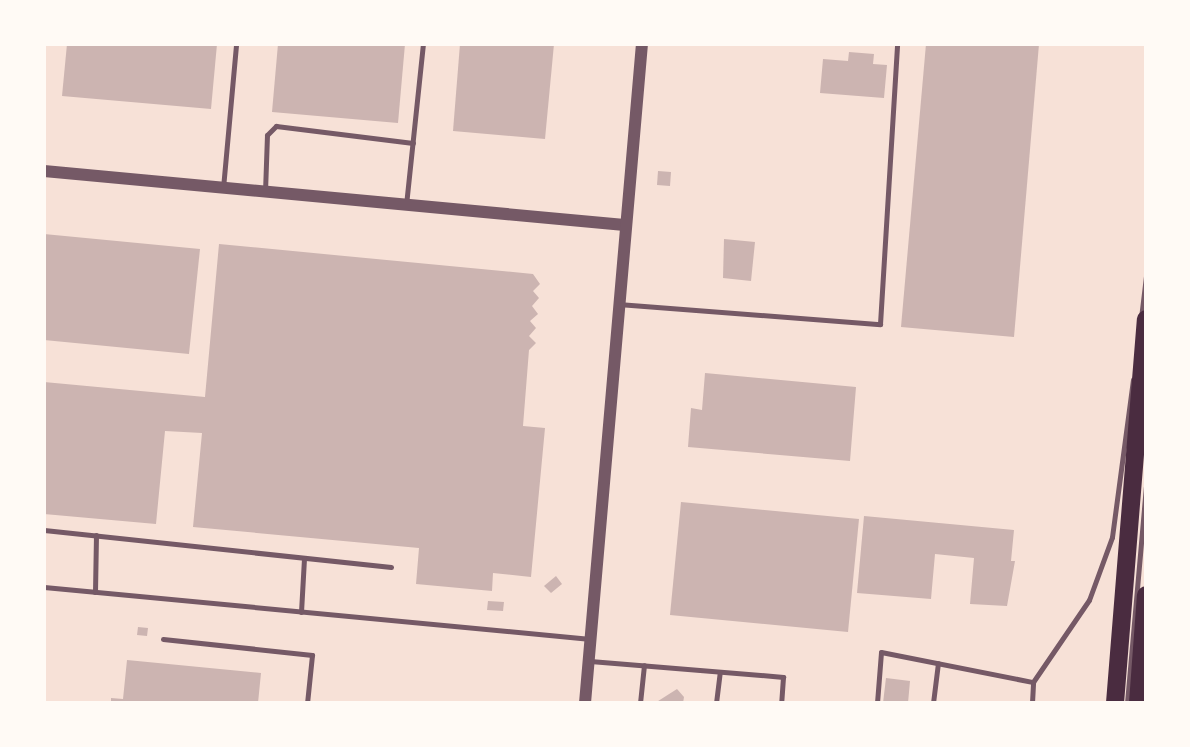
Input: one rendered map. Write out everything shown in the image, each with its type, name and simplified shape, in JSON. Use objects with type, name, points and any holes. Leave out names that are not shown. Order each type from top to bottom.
[{"type":"main road","points":[[1115,703],[1146,318]]},
{"type":"main road","points":[[1138,703],[1146,596]]},
{"type":"street","points":[[585,703],[624,225],[642,44]]},
{"type":"street","points":[[44,171],[624,225]]},
{"type":"lane","points":[[223,188],[236,44]]},
{"type":"lane","points":[[407,205],[424,44]]},
{"type":"lane","points":[[618,304],[880,324],[897,44]]},
{"type":"lane","points":[[265,192],[267,135],[276,126],[413,143]]},
{"type":"lane","points":[[1032,703],[1033,682],[1089,600],[1112,537],[1146,276]]},
{"type":"lane","points":[[1127,703],[1146,487]]},
{"type":"lane","points":[[44,530],[391,567]]},
{"type":"lane","points":[[95,592],[96,535]]},
{"type":"lane","points":[[301,612],[304,558]]},
{"type":"lane","points":[[44,587],[591,639]]},
{"type":"lane","points":[[163,639],[312,656],[307,703]]},
{"type":"lane","points":[[877,703],[881,652],[1033,682]]},
{"type":"lane","points":[[589,661],[783,677],[781,703]]},
{"type":"lane","points":[[933,703],[938,663]]},
{"type":"lane","points":[[640,703],[644,666]]},
{"type":"lane","points":[[716,703],[720,672]]},
{"type":"building","points":[[67,44],[217,44],[211,109],[62,96]]},
{"type":"building","points":[[278,44],[405,44],[398,123],[272,112]]},
{"type":"building","points":[[460,44],[554,44],[545,139],[453,131]]},
{"type":"building","points":[[926,44],[1039,44],[1014,337],[901,327]]},
{"type":"building","points":[[849,52],[874,54],[873,64],[887,65],[884,98],[820,93],[823,59],[848,61]]},
{"type":"building","points":[[658,171],[671,172],[670,186],[657,185]]},
{"type":"building","points":[[44,234],[200,249],[189,354],[44,340]]},
{"type":"building","points":[[724,239],[755,242],[751,281],[723,278]]},
{"type":"building","points":[[219,244],[533,274],[540,284],[533,291],[539,298],[532,306],[538,314],[530,321],[536,328],[529,336],[536,343],[529,350],[523,426],[545,428],[531,577],[493,573],[492,591],[416,584],[419,548],[193,527],[202,433],[165,431],[156,524],[44,514],[44,382],[205,397]]},
{"type":"building","points":[[705,373],[856,387],[850,461],[688,447],[691,408],[702,410]]},
{"type":"building","points":[[681,502],[859,519],[848,632],[670,615]]},
{"type":"building","points":[[864,516],[1014,530],[1011,561],[1015,561],[1007,606],[970,604],[974,558],[935,554],[931,599],[857,593]]},
{"type":"building","points":[[556,576],[562,584],[551,593],[544,586]]},
{"type":"building","points":[[488,601],[504,602],[503,611],[487,610]]},
{"type":"building","points":[[138,627],[148,628],[147,636],[137,635]]},
{"type":"building","points":[[127,660],[261,673],[258,703],[111,703],[111,698],[123,699]]},
{"type":"building","points":[[886,678],[910,681],[908,703],[883,703]]},
{"type":"building","points":[[677,689],[684,697],[683,703],[655,703]]}]
